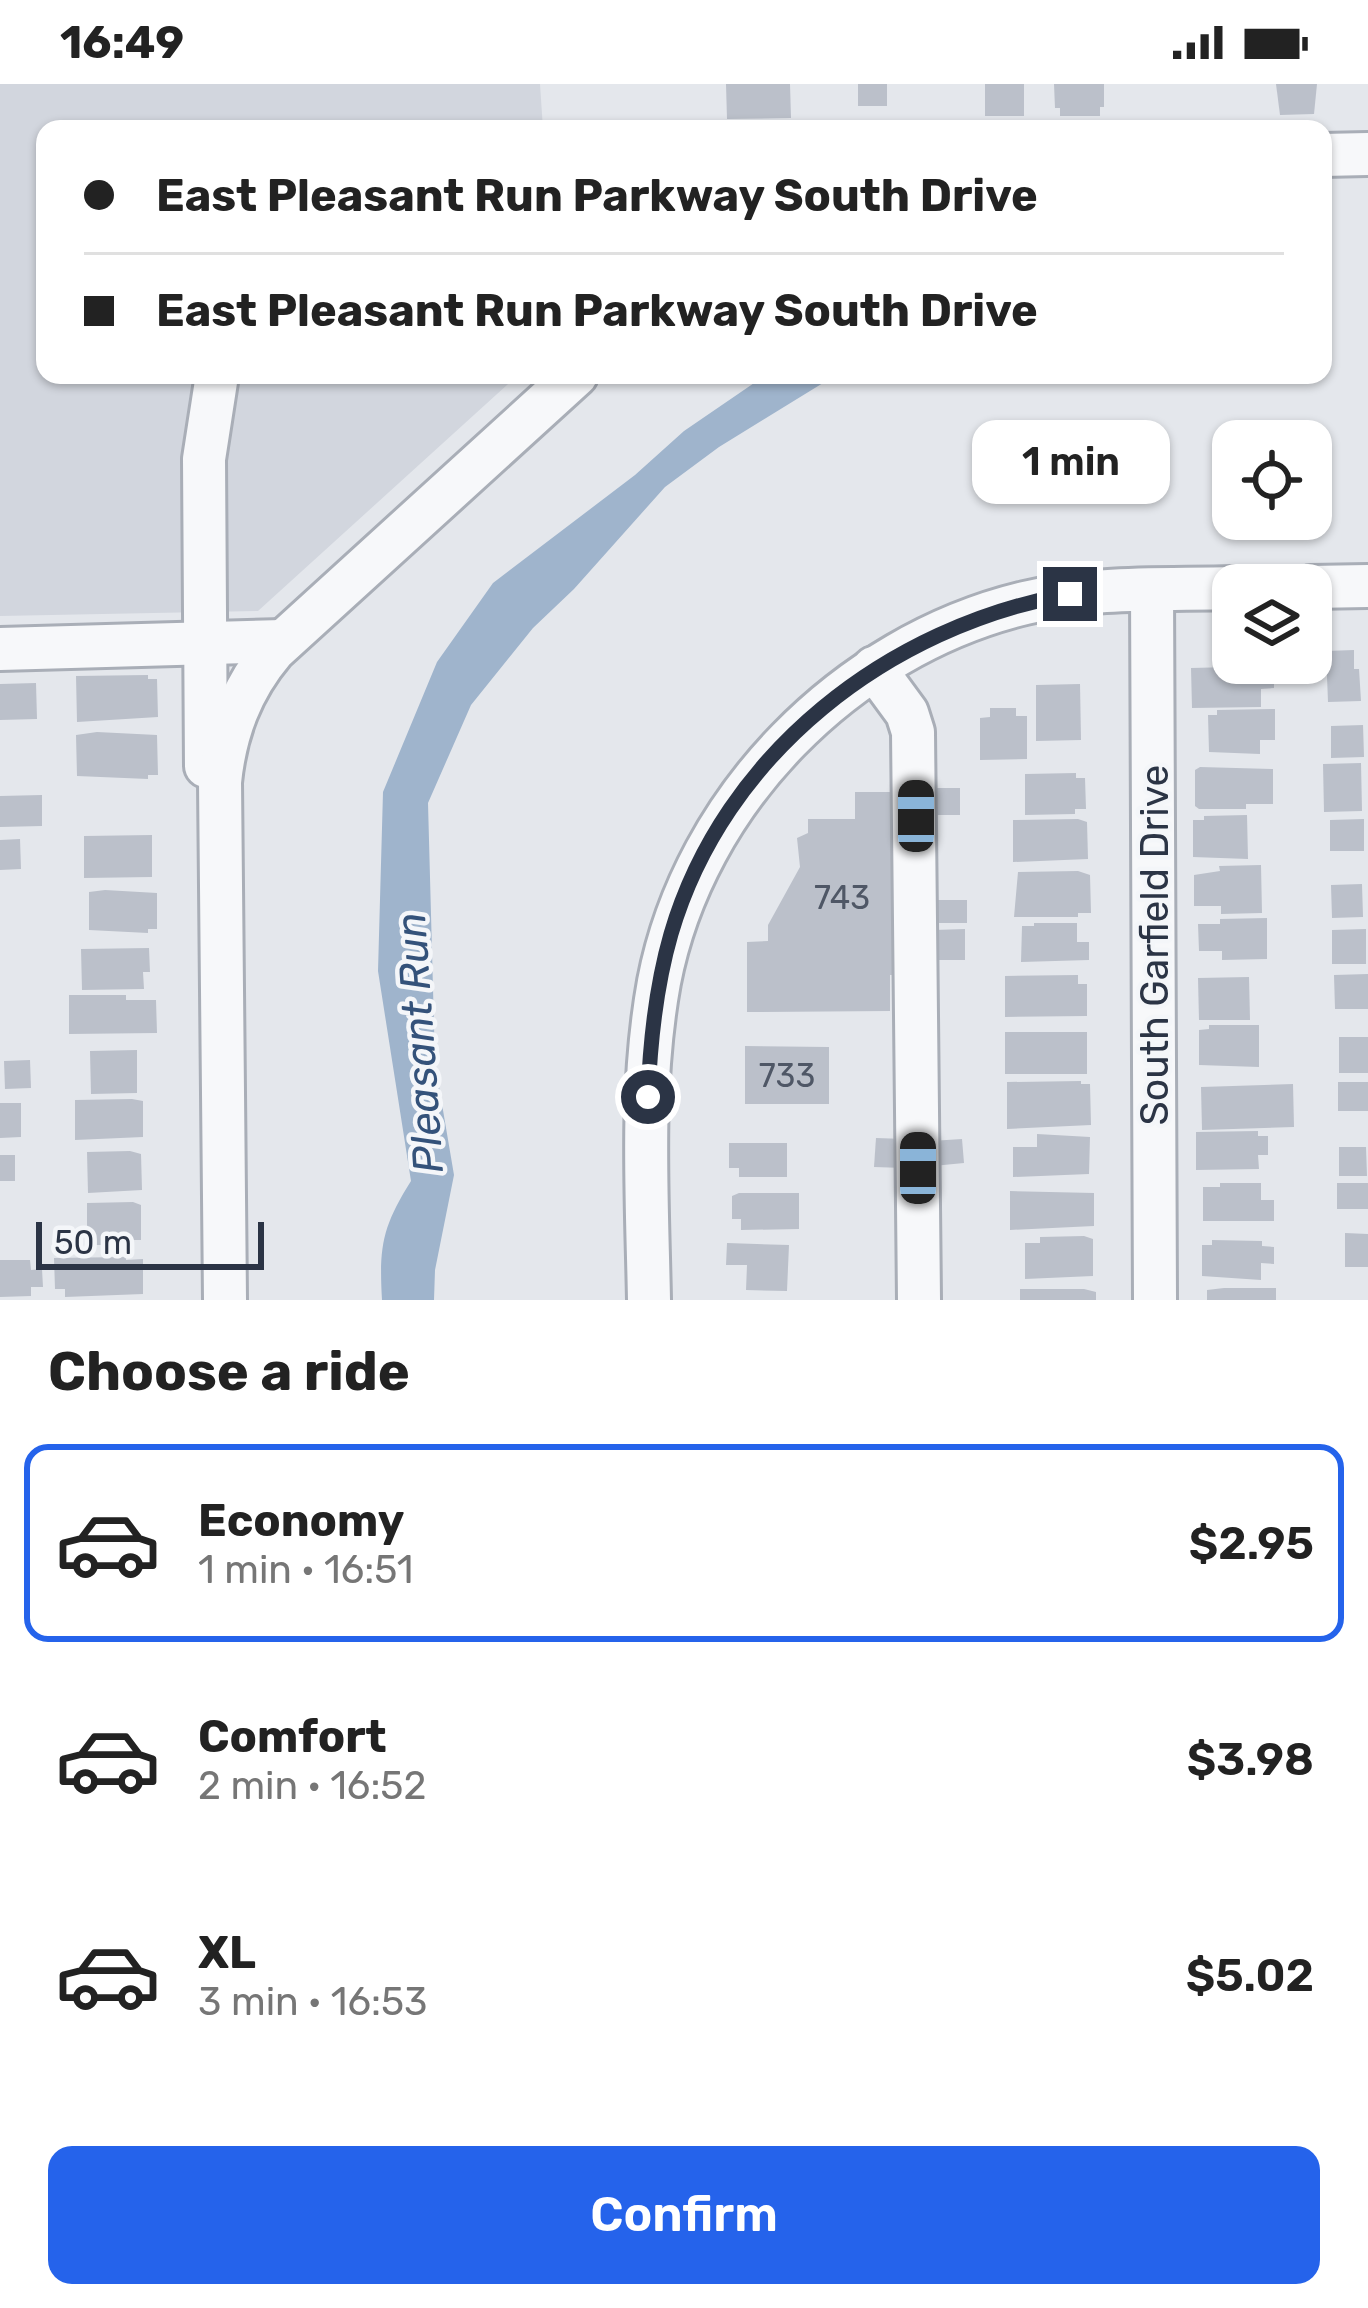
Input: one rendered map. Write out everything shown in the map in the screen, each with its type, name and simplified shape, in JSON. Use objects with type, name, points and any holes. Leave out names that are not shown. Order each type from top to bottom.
[{"type":"street","points":[[1332,155],[1368,154]]},
{"type":"street","points":[[216,384],[204,459],[205,644],[206,770],[220,832]]},
{"type":"street","points":[[225,1300],[221,768],[235,711],[256,673],[284,641],[566,384]]},
{"type":"street","points":[[1332,587],[1368,586]]},
{"type":"street","points":[[649,1300],[649,1073],[661,976],[685,896],[717,833],[773,757],[819,711],[874,668],[945,629],[1010,607],[1070,594],[1212,589]]},
{"type":"street","name":"South Garfield Drive","points":[[1152,590],[1155,1300]]},
{"type":"street","points":[[0,649],[284,641]]},
{"type":"street","points":[[874,668],[907,713],[913,732],[919,1300]]},
{"type":"shaded area","points":[[0,84],[540,84],[542,120],[36,120],[36,384],[508,384],[258,611],[0,616]]},
{"type":"water","name":"Pleasant Run","points":[[753,384],[821,384],[719,447],[665,487],[533,628],[471,705],[428,803],[435,1063],[454,1175],[435,1270],[434,1300],[382,1300],[384,1238],[411,1181],[378,971],[383,792],[437,662],[493,583],[635,475],[684,431]]},
{"type":"building","points":[[726,84],[790,84],[791,118],[727,119]]},
{"type":"building","points":[[858,84],[887,84],[887,106],[858,106]]},
{"type":"building","points":[[985,84],[1024,84],[1024,116],[985,116]]},
{"type":"building","points":[[1054,84],[1104,84],[1100,116],[1060,116]]},
{"type":"building","points":[[1276,84],[1317,84],[1314,114],[1280,115]]},
{"type":"building","points":[[1354,650],[1361,701],[1328,702],[1332,651]]},
{"type":"building","points":[[1212,667],[1212,684],[1274,684],[1274,688],[1261,689],[1261,707],[1192,708],[1191,668]]},
{"type":"building","points":[[148,675],[148,679],[157,679],[158,717],[77,722],[76,676]]},
{"type":"building","points":[[36,683],[37,719],[0,720],[0,684]]},
{"type":"building","points":[[1080,684],[1081,740],[1036,741],[1036,685]]},
{"type":"building","points":[[990,708],[1016,708],[1016,716],[1027,716],[1027,759],[980,760],[980,718],[990,717]]},
{"type":"building","points":[[1275,709],[1275,740],[1260,740],[1260,754],[1209,752],[1208,715],[1217,715],[1217,710]]},
{"type":"building","points":[[1363,725],[1364,757],[1331,758],[1331,726]]},
{"type":"building","points":[[76,735],[157,735],[158,775],[148,775],[148,779],[77,776]]},
{"type":"building","points":[[1361,763],[1362,811],[1324,812],[1323,764]]},
{"type":"building","points":[[1273,769],[1273,804],[1199,809],[1195,806],[1195,770]]},
{"type":"building","points":[[1076,773],[1076,778],[1085,778],[1086,809],[1075,809],[1075,814],[1025,815],[1025,774]]},
{"type":"building","points":[[929,788],[960,788],[960,815],[929,815]]},
{"type":"building","points":[[855,792],[899,792],[901,975],[890,975],[890,1011],[747,1012],[747,942],[768,941],[768,925],[800,867],[797,838],[808,833],[808,819],[855,819]]},
{"type":"building","points":[[42,795],[42,826],[0,827],[0,796]]},
{"type":"building","points":[[1247,815],[1248,859],[1193,857],[1193,820]]},
{"type":"building","points":[[1364,819],[1364,851],[1330,851],[1330,820]]},
{"type":"building","points":[[1013,820],[1087,822],[1088,859],[1013,862]]},
{"type":"building","points":[[152,835],[152,877],[84,878],[84,836]]},
{"type":"building","points":[[20,839],[21,869],[0,870],[0,840]]},
{"type":"building","points":[[1261,865],[1262,913],[1221,914],[1221,906],[1194,906],[1194,875],[1220,871],[1219,866]]},
{"type":"building","points":[[1018,872],[1090,875],[1091,913],[1014,917]]},
{"type":"building","points":[[1362,884],[1363,917],[1332,918],[1331,885]]},
{"type":"building","points":[[89,892],[157,893],[157,929],[148,929],[148,933],[89,930]]},
{"type":"building","points":[[933,900],[967,900],[967,923],[933,923]]},
{"type":"building","points":[[1267,918],[1267,959],[1222,960],[1222,951],[1199,951],[1198,924]]},
{"type":"building","points":[[1077,923],[1077,942],[1089,942],[1089,960],[1021,962],[1022,926]]},
{"type":"building","points":[[965,929],[965,960],[935,960],[934,930]]},
{"type":"building","points":[[1366,929],[1366,964],[1332,964],[1332,930]]},
{"type":"building","points":[[149,948],[150,972],[143,972],[144,989],[82,990],[81,949]]},
{"type":"building","points":[[1368,974],[1368,1009],[1335,1009],[1334,975]]},
{"type":"building","points":[[1078,975],[1078,984],[1087,984],[1087,1016],[1005,1017],[1005,976]]},
{"type":"building","points":[[1249,977],[1250,1020],[1199,1020],[1198,978]]},
{"type":"building","points":[[69,995],[156,1000],[157,1033],[69,1034]]},
{"type":"building","points":[[1209,1025],[1259,1025],[1259,1067],[1199,1065],[1199,1030]]},
{"type":"building","points":[[1005,1032],[1087,1032],[1087,1074],[1005,1074]]},
{"type":"building","points":[[1339,1037],[1368,1037],[1368,1073],[1339,1073]]},
{"type":"building","points":[[745,1046],[829,1047],[829,1104],[745,1104]]},
{"type":"building","points":[[137,1050],[137,1093],[91,1094],[90,1051]]},
{"type":"building","points":[[30,1060],[31,1088],[5,1089],[4,1061]]},
{"type":"building","points":[[1007,1082],[1090,1084],[1091,1125],[1007,1129]]},
{"type":"building","points":[[1338,1082],[1368,1082],[1368,1111],[1338,1111]]},
{"type":"building","points":[[1293,1084],[1294,1127],[1202,1130],[1201,1087]]},
{"type":"building","points":[[75,1100],[143,1101],[143,1137],[75,1140]]},
{"type":"building","points":[[0,1103],[21,1103],[21,1137],[0,1138]]},
{"type":"building","points":[[1258,1131],[1258,1136],[1268,1136],[1268,1155],[1258,1155],[1259,1169],[1196,1170],[1196,1132]]},
{"type":"building","points":[[1037,1134],[1090,1137],[1089,1174],[1013,1177],[1013,1147],[1037,1147]]},
{"type":"building","points":[[876,1138],[905,1139],[904,1168],[874,1167]]},
{"type":"building","points":[[962,1139],[964,1163],[933,1166],[931,1141]]},
{"type":"building","points":[[729,1143],[787,1143],[787,1177],[739,1177],[739,1168],[729,1168]]},
{"type":"building","points":[[1339,1147],[1366,1147],[1367,1176],[1339,1176]]},
{"type":"building","points":[[87,1152],[141,1154],[142,1190],[88,1193]]},
{"type":"building","points":[[0,1155],[15,1155],[15,1181],[0,1181]]},
{"type":"building","points":[[1220,1183],[1261,1183],[1261,1200],[1274,1200],[1274,1221],[1203,1221],[1203,1187],[1220,1187]]},
{"type":"building","points":[[1337,1183],[1368,1183],[1368,1209],[1337,1209]]},
{"type":"building","points":[[1010,1191],[1094,1193],[1094,1226],[1010,1230]]},
{"type":"building","points":[[799,1193],[799,1229],[741,1230],[741,1219],[732,1219],[732,1196]]},
{"type":"building","points":[[87,1203],[141,1205],[141,1240],[133,1240],[133,1245],[87,1245]]},
{"type":"building","points":[[1345,1233],[1368,1234],[1368,1267],[1345,1267]]},
{"type":"building","points":[[1040,1237],[1093,1239],[1093,1276],[1025,1279],[1025,1243],[1040,1243]]},
{"type":"building","points":[[1212,1240],[1262,1241],[1262,1246],[1274,1247],[1274,1264],[1261,1263],[1261,1280],[1202,1276],[1202,1245],[1212,1245]]},
{"type":"building","points":[[727,1243],[789,1245],[787,1291],[746,1290],[747,1265],[726,1265]]},
{"type":"building","points":[[54,1258],[143,1259],[143,1294],[65,1297],[65,1289],[55,1289]]},
{"type":"building","points":[[0,1260],[30,1260],[31,1270],[42,1269],[43,1287],[31,1287],[31,1296],[0,1297]]},
{"type":"building","points":[[1276,1288],[1276,1300],[1207,1300],[1207,1290]]},
{"type":"building","points":[[1020,1289],[1084,1289],[1096,1292],[1096,1300],[1020,1300]]},
{"type":"route","points":[[648,1097],[657,998],[671,934],[701,860],[759,773],[819,711],[898,653],[974,617],[1070,594]]}]
